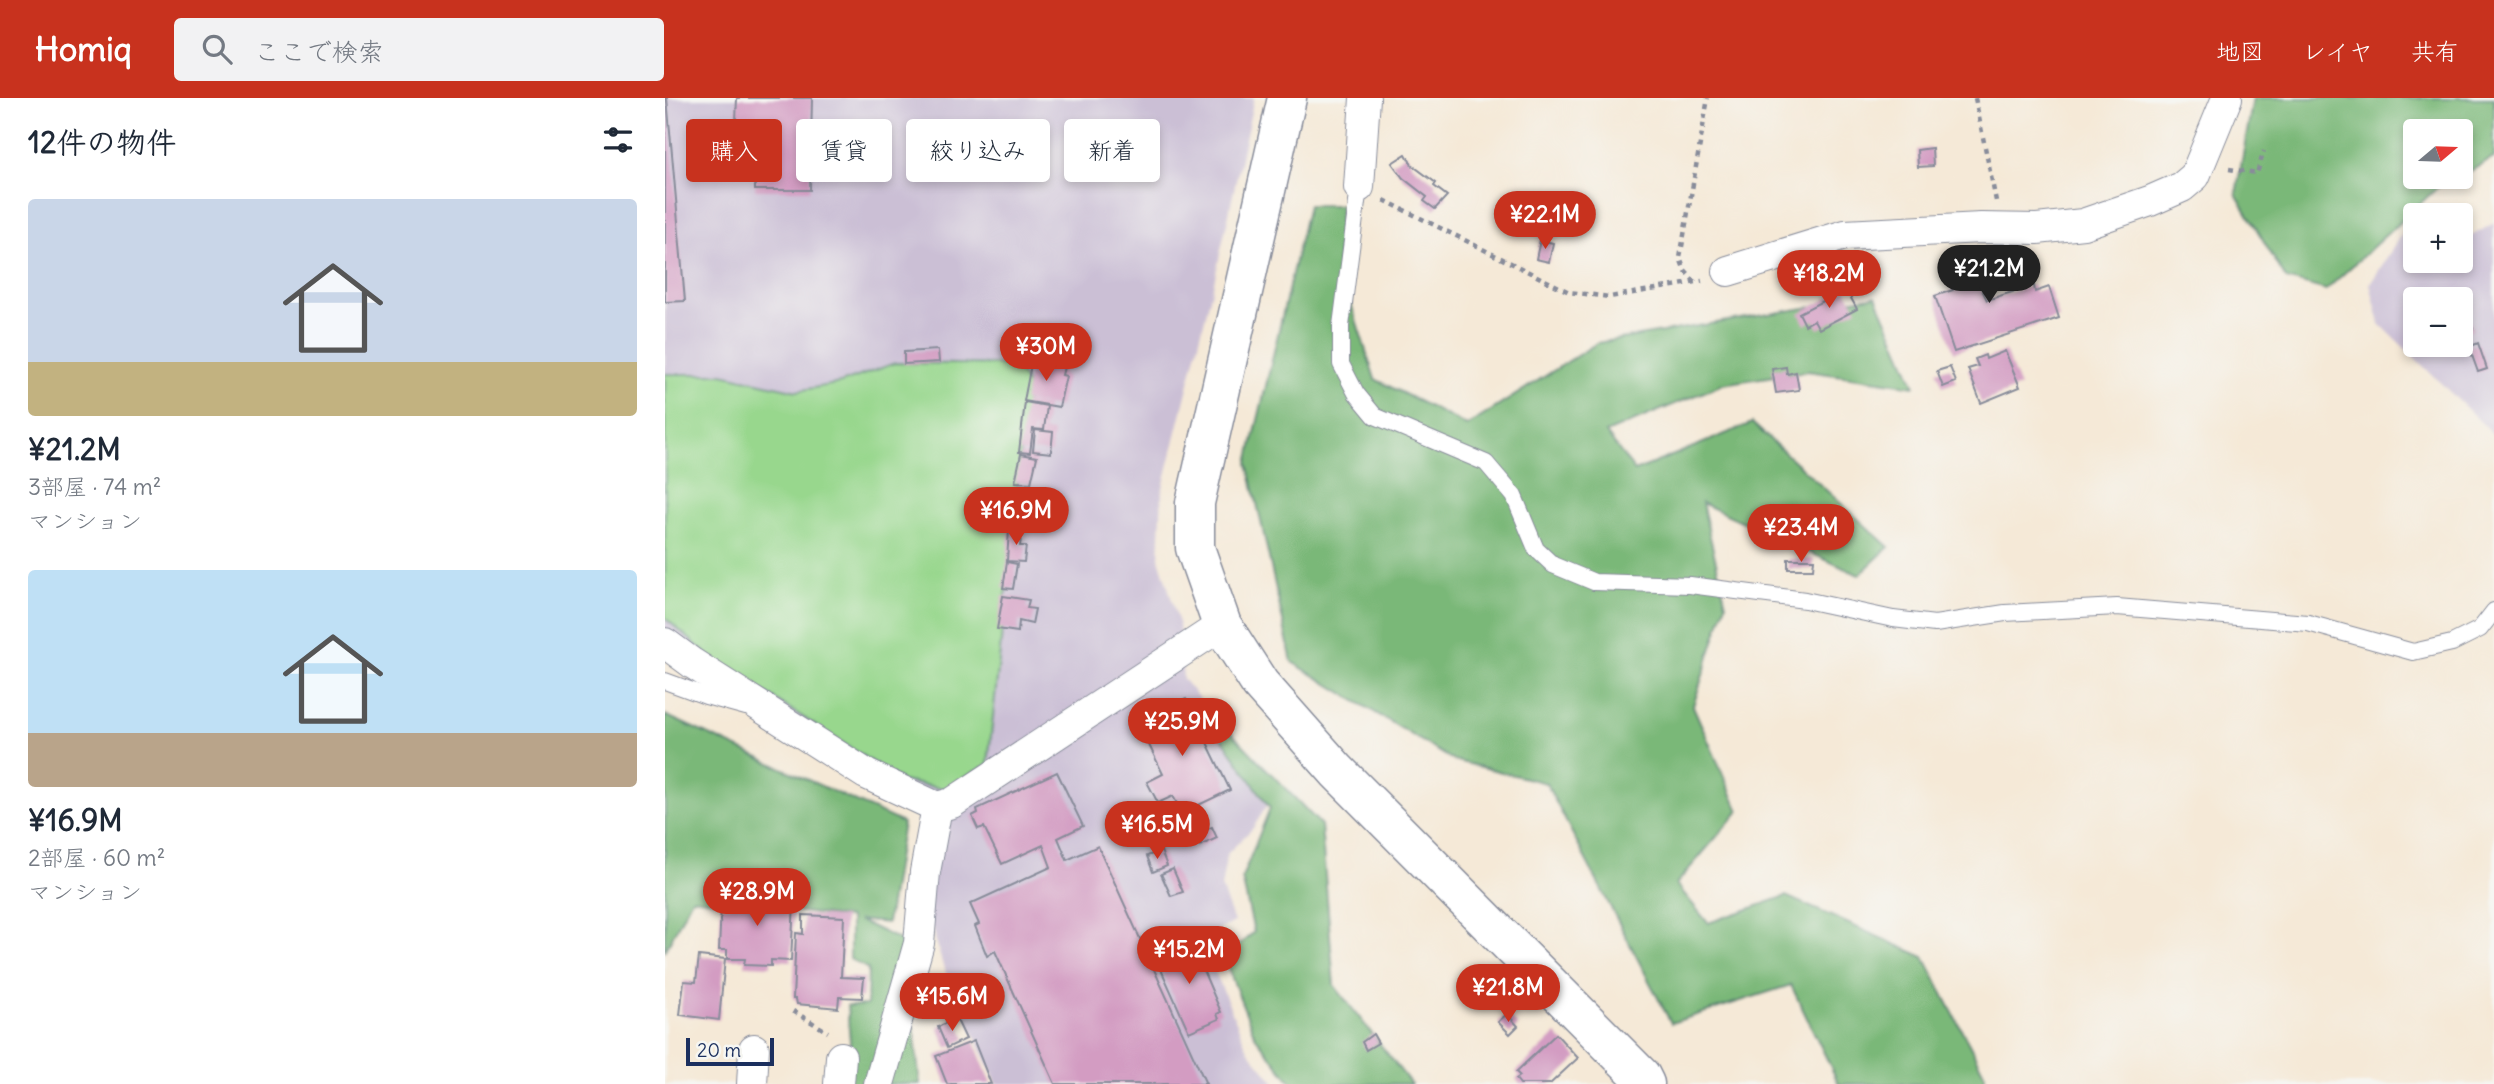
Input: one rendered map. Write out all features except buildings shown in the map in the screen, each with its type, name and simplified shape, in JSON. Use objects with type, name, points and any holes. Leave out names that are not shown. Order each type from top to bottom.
[{"type":"street","points":[[1287,98],[1195,503],[1195,548],[1221,625],[1260,684],[1337,771],[1503,935],[1641,1076],[1645,1084]]},
{"type":"street","points":[[1359,187],[1365,98]]},
{"type":"street","points":[[1728,271],[1758,268],[1845,234],[2037,229],[2083,224],[2150,201],[2182,187],[2198,171],[2227,98]]},
{"type":"street","points":[[665,643],[866,774],[937,807],[952,803],[1221,625]]},
{"type":"street","points":[[879,1084],[916,987],[925,872],[937,807]]},
{"type":"street","points":[[752,1084],[754,1049]]},
{"type":"lane","points":[[1359,187],[1341,326],[1341,364],[1356,393],[1375,416],[1486,463],[1514,496],[1536,549],[1553,565],[1594,582],[1690,586],[1805,600],[1893,619],[1935,624],[2005,613],[2117,607],[2308,623],[2413,652],[2452,643],[2480,629],[2494,611]]},
{"type":"lane","points":[[665,681],[748,708],[755,704]]},
{"type":"path","points":[[1695,282],[1685,271],[1680,258],[1708,98]]},
{"type":"path","points":[[1975,98],[1992,187],[2003,228]]},
{"type":"path","points":[[2198,171],[2220,181],[2228,168],[2257,173],[2264,151]]},
{"type":"path","points":[[1359,187],[1569,292],[1610,297],[1720,278],[1728,271]]},
{"type":"shaded area","points":[[665,98],[1254,98],[1214,282],[1162,492],[1159,558],[1179,623],[1183,679],[1276,791],[1253,828],[1227,854],[1221,887],[1234,922],[1210,935],[1208,955],[1248,1050],[1276,1084],[997,1084],[943,966],[916,874],[922,833],[918,814],[665,650]]},
{"type":"shaded area","points":[[2494,223],[2494,435],[2414,357],[2473,357],[2473,287],[2403,287],[2403,346],[2380,324],[2370,284],[2403,233],[2403,273],[2473,273],[2473,235]]},
{"type":"green space","points":[[2253,98],[2494,98],[2494,158],[2473,169],[2473,119],[2403,119],[2403,189],[2436,189],[2421,203],[2403,203],[2403,219],[2326,290],[2286,279],[2236,194]]},
{"type":"green space","points":[[1308,205],[1340,205],[1338,263],[1375,379],[1467,426],[1597,343],[1876,296],[1915,386],[1807,371],[1723,384],[1606,433],[1635,471],[1752,423],[1889,547],[1859,575],[1702,503],[1726,604],[1693,706],[1739,811],[1676,884],[1708,923],[1786,896],[1924,957],[1985,1075],[1985,1084],[1839,1084],[1791,985],[1671,1023],[1546,783],[1453,760],[1292,662],[1248,463]]},
{"type":"green space","points":[[895,363],[1014,365],[1028,386],[988,764],[945,789],[902,781],[714,660],[665,618],[665,374],[722,374],[797,391],[841,383]]},
{"type":"green space","points":[[665,715],[903,823],[887,923],[858,920],[904,942],[920,1084],[846,1084],[850,1041],[847,1006],[867,1005],[868,969],[850,959],[850,918],[692,898],[665,951]]},
{"type":"green space","points":[[1221,722],[1321,825],[1334,985],[1411,1084],[1293,1084],[1255,1036],[1224,958],[1254,932],[1242,878],[1270,808],[1215,728]]}]
